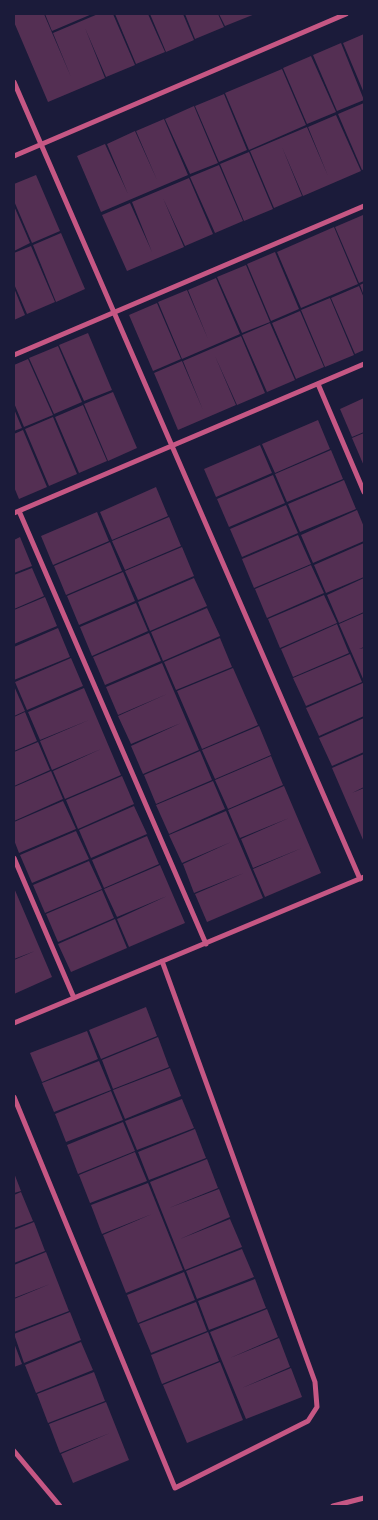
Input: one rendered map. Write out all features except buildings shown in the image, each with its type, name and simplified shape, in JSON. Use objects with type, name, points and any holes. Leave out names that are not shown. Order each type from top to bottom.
[{"type":"street","points":[[14,156],[346,14]]},
{"type":"street","points":[[14,82],[362,878],[14,1023]]},
{"type":"street","points":[[14,354],[364,206]]},
{"type":"street","points":[[206,944],[16,512],[364,364]]},
{"type":"street","points":[[318,384],[364,492]]},
{"type":"street","points":[[14,858],[74,998]]},
{"type":"street","points":[[14,1097],[175,1488],[308,1421],[317,1407],[315,1382],[162,962]]},
{"type":"street","points":[[14,1451],[60,1506]]},
{"type":"street","points":[[333,1506],[364,1498]]}]
